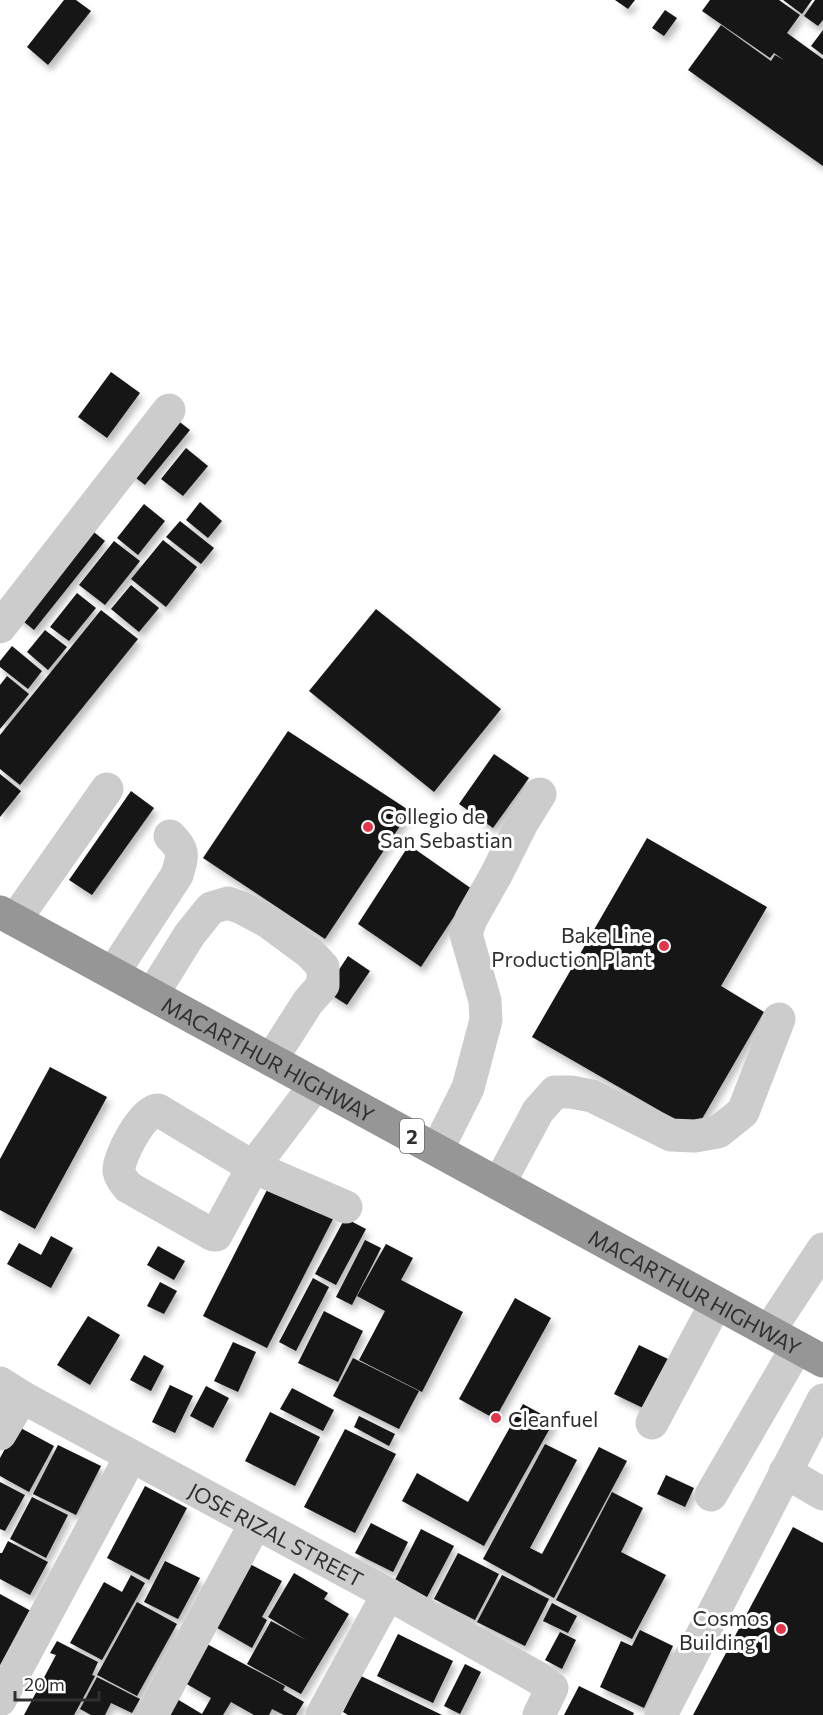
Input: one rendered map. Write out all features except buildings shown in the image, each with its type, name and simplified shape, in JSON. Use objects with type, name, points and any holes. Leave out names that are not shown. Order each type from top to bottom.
[{"type":"highway","name":"MACARTHUR HIGHWAY","points":[[7,916],[796,1346]]},
{"type":"street","points":[[0,627],[168,410]]},
{"type":"street","points":[[7,916],[107,789]]},
{"type":"street","points":[[437,1150],[468,1088],[486,1020],[485,1001],[466,934],[471,919],[540,794]]},
{"type":"street","points":[[113,974],[177,875],[182,858],[181,847],[170,836]]},
{"type":"street","points":[[152,995],[190,934],[211,908],[228,903],[268,922],[310,953],[323,967],[322,985],[308,1002],[272,1060]]},
{"type":"street","points":[[499,1184],[538,1111],[555,1092],[592,1096],[671,1135],[695,1136],[718,1132],[743,1112],[779,1019]]},
{"type":"street","points":[[316,1084],[253,1167],[346,1207]]},
{"type":"street","points":[[711,1495],[796,1346],[823,1249]]},
{"type":"street","points":[[652,1423],[716,1303]]},
{"type":"street","points":[[0,1434],[11,1390]]},
{"type":"street","name":"JOSE RIZAL STREET","points":[[11,1390],[388,1594],[545,1701]]},
{"type":"street","points":[[661,1715],[823,1400]]},
{"type":"street","points":[[0,1700],[131,1456]]},
{"type":"street","points":[[785,1472],[823,1494]]},
{"type":"street","points":[[152,1715],[255,1524]]},
{"type":"street","points":[[322,1715],[388,1594]]},
{"type":"place","name":"Collegio de San Sebastian","points":[[368,827]]},
{"type":"place","name":"Bake Line Production Plant","points":[[664,946]]},
{"type":"place","name":"Cleanfuel","points":[[496,1418]]},
{"type":"place","name":"Cosmos Building 1","points":[[781,1629]]}]
